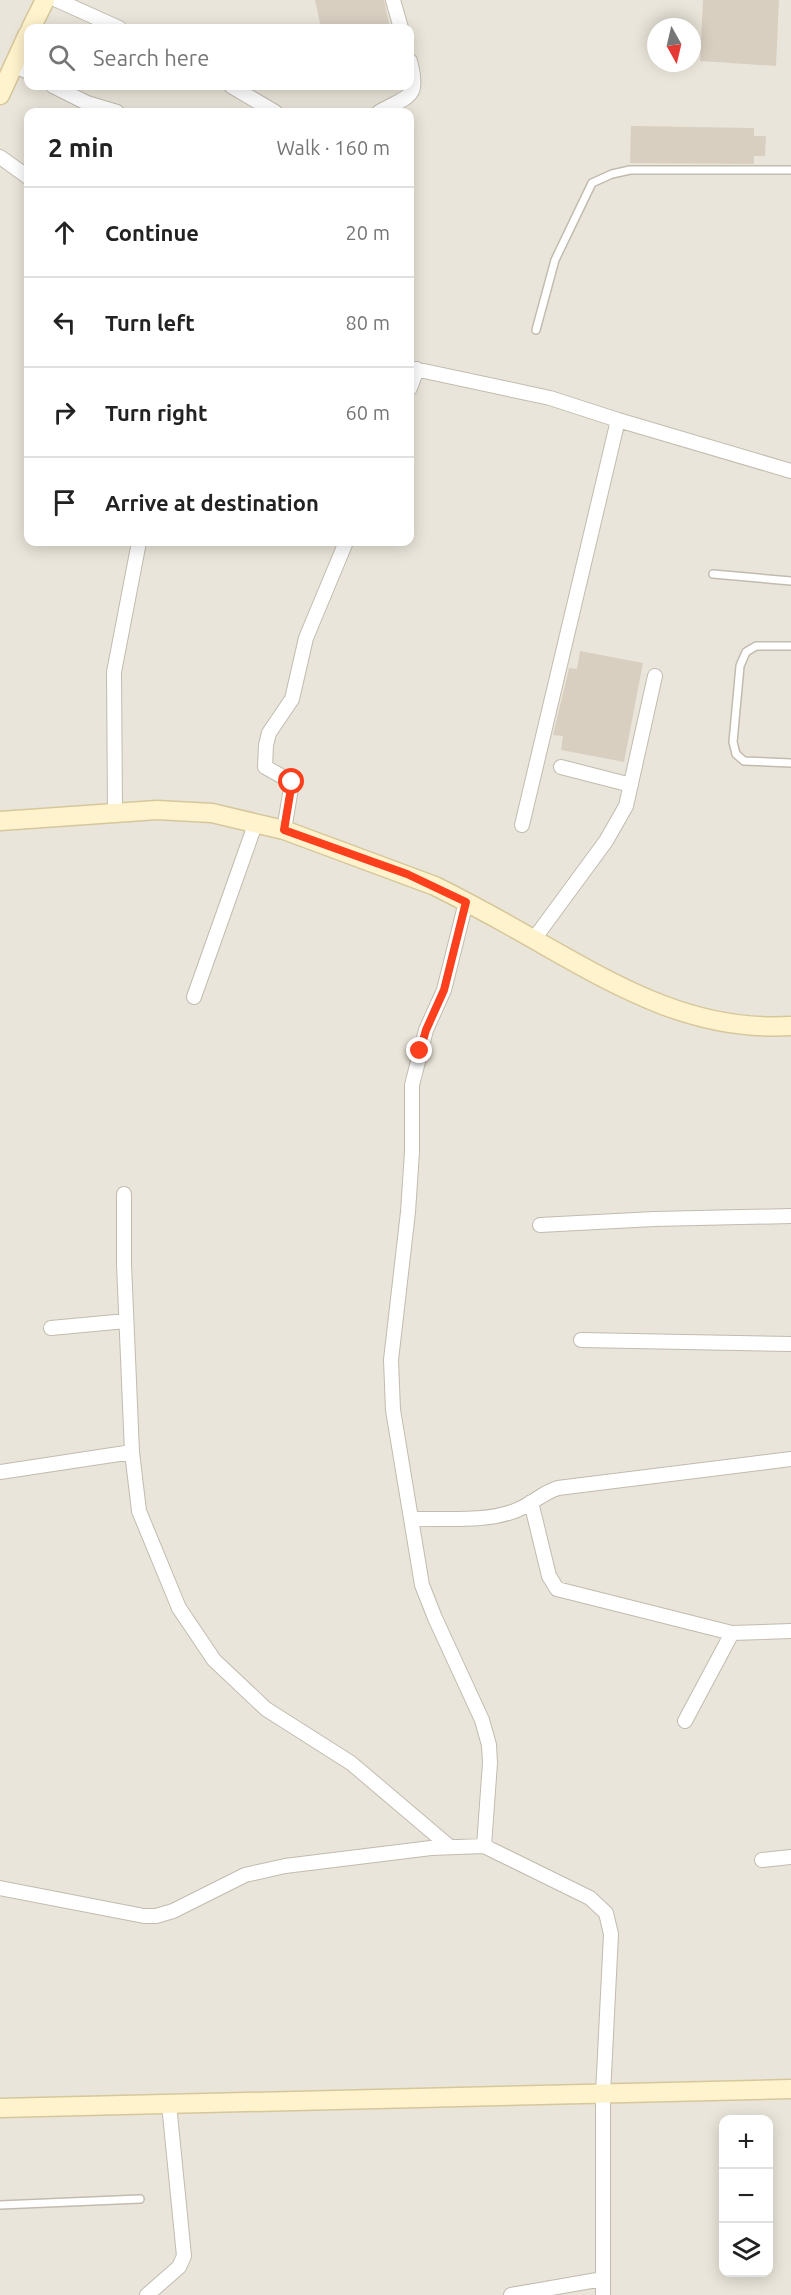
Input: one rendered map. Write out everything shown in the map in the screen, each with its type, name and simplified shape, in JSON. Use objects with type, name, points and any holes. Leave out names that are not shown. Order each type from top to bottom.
[{"type":"street","points":[[33,24],[45,0]]},
{"type":"street","points":[[57,0],[110,24]]},
{"type":"street","points":[[393,0],[400,24]]},
{"type":"street","points":[[0,95],[21,69],[24,54]]},
{"type":"street","points":[[61,90],[87,103],[104,108]]},
{"type":"street","points":[[238,90],[267,108]]},
{"type":"street","points":[[386,108],[409,95],[413,90]]},
{"type":"street","points":[[0,157],[24,174]]},
{"type":"street","points":[[414,369],[550,398],[791,471]]},
{"type":"street","points":[[522,825],[618,420]]},
{"type":"street","points":[[116,812],[114,672],[138,546]]},
{"type":"street","points":[[284,830],[292,782],[265,767],[266,745],[269,733],[292,699],[309,631],[343,546]]},
{"type":"street","points":[[534,939],[606,841],[626,806],[655,676]]},
{"type":"street","points":[[561,767],[631,785]]},
{"type":"street","points":[[0,821],[157,810],[212,813],[256,822],[407,874],[466,902],[595,975],[646,1000],[702,1018],[761,1028],[791,1026]]},
{"type":"street","points":[[194,997],[256,822]]},
{"type":"street","points":[[466,902],[444,990],[426,1030],[412,1085],[412,1152],[408,1212],[391,1360],[393,1410],[422,1585],[482,1720],[489,1745],[490,1763],[484,1846]]},
{"type":"street","points":[[761,1028],[791,1041]]},
{"type":"street","points":[[124,1194],[126,1321],[132,1452],[138,1511],[179,1608],[214,1660],[266,1708],[351,1763],[450,1847]]},
{"type":"street","points":[[540,1226],[654,1219],[791,1216]]},
{"type":"street","points":[[51,1328],[126,1321]]},
{"type":"street","points":[[581,1340],[791,1344]]},
{"type":"street","points":[[0,1472],[132,1452]]},
{"type":"street","points":[[411,1519],[482,1517],[519,1509],[544,1492],[558,1488],[791,1459]]},
{"type":"street","points":[[531,1502],[549,1576],[557,1588],[732,1632],[791,1631]]},
{"type":"street","points":[[685,1721],[732,1632]]},
{"type":"street","points":[[0,1888],[144,1916],[156,1916],[173,1911],[245,1875],[285,1866],[450,1847],[484,1846],[590,1898],[606,1913],[611,1934],[603,2094],[603,2295]]},
{"type":"street","points":[[762,1860],[791,1857]]},
{"type":"street","points":[[0,2108],[791,2089]]},
{"type":"street","points":[[147,2295],[179,2267],[184,2256],[169,2104]]},
{"type":"street","points":[[511,2295],[603,2279]]},
{"type":"lane","points":[[536,330],[555,260],[592,183],[612,174],[630,170],[791,170]]},
{"type":"lane","points":[[713,574],[791,581]]},
{"type":"lane","points":[[791,646],[756,646],[746,652],[740,666],[733,742],[736,754],[744,761],[791,763]]},
{"type":"lane","points":[[0,2205],[140,2199]]},
{"type":"shaded area","points":[[0,0],[791,0],[791,2295],[0,2295]]},
{"type":"building","points":[[315,0],[384,0],[389,24],[320,24]]},
{"type":"building","points":[[703,0],[779,0],[776,66],[701,61]]},
{"type":"building","points":[[631,126],[754,128],[754,136],[766,136],[765,156],[754,156],[754,164],[630,163]]},
{"type":"building","points":[[580,651],[643,663],[624,762],[561,750],[563,736],[553,735],[569,668],[577,669]]},
{"type":"route","points":[[292,782],[284,830],[407,874],[466,902],[444,990],[426,1030],[420,1051]]}]
